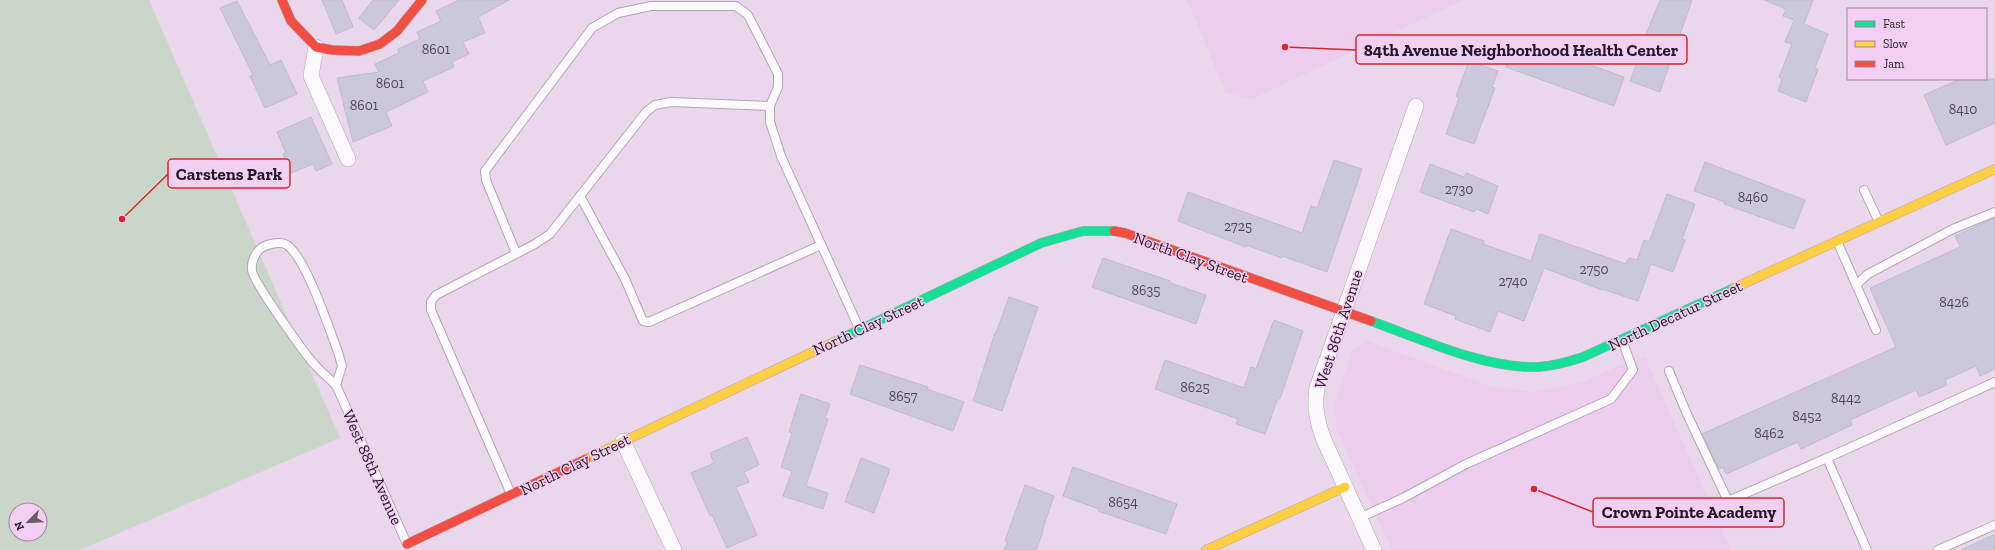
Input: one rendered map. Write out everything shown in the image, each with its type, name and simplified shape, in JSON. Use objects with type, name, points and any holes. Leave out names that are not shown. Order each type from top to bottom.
[{"type":"street","points":[[282,0],[291,21],[316,47],[332,50],[359,51],[380,44],[397,31],[416,3]]},
{"type":"street","points":[[316,47],[311,76],[348,159]]},
{"type":"street","name":"West 86th Avenue","points":[[1374,550],[1317,423],[1316,397],[1317,388],[1343,310],[1416,106]]},
{"type":"street","name":"North Decatur Street","points":[[1343,310],[1490,362],[1524,368],[1548,366],[1572,361],[1995,169]]},
{"type":"street","name":"North Clay Street","points":[[409,547],[511,494],[623,440],[1042,243],[1071,232],[1095,229],[1125,233],[1343,310]]},
{"type":"street","points":[[623,440],[674,550]]},
{"type":"street","points":[[1206,550],[1345,487]]},
{"type":"lane","points":[[516,253],[486,180],[486,171],[592,28],[618,13],[651,6],[736,6],[748,15],[778,74],[778,87],[770,106],[770,122],[781,156],[860,329]]},
{"type":"lane","points":[[511,494],[431,310],[431,302],[436,295],[535,244],[550,234],[646,112],[655,105],[670,102],[770,106]]},
{"type":"lane","points":[[1864,190],[1879,222]]},
{"type":"lane","points":[[580,196],[625,279],[643,321],[650,322],[821,244]]},
{"type":"lane","points":[[1856,285],[1868,274],[1953,229],[1995,212]]},
{"type":"lane","points":[[1836,241],[1876,330]]},
{"type":"lane","points":[[271,244],[286,244],[296,254],[304,268],[338,352],[342,366],[336,384],[315,365],[262,292],[252,271],[253,260],[260,249],[271,244]]},
{"type":"lane","points":[[1359,518],[1403,498],[1466,464],[1611,399],[1633,370],[1622,339]]},
{"type":"lane","points":[[1669,370],[1687,414],[1728,501],[1995,382]]},
{"type":"lane","name":"West 88th Avenue","points":[[336,384],[409,547]]},
{"type":"lane","points":[[1827,458],[1868,550]]},
{"type":"lane","points":[[1938,550],[1995,525]]},
{"type":"path","points":[[0,270],[22,267],[36,259],[46,248],[37,197],[36,150],[23,0]]},
{"type":"shaded area","points":[[0,0],[149,0],[340,438],[80,550],[0,550]]},
{"type":"shaded area","points":[[1187,0],[1464,0],[1252,99],[1226,93]]},
{"type":"shaded area","points":[[1367,341],[1490,386],[1535,392],[1583,382],[1618,366],[1645,357],[1731,550],[1392,550],[1336,428],[1335,403],[1352,351]]},
{"type":"building","points":[[322,0],[342,0],[353,27],[336,34]]},
{"type":"building","points":[[373,0],[399,0],[374,30],[359,18]]},
{"type":"building","points":[[459,0],[509,0],[478,17],[485,33],[463,42],[469,54],[452,62],[454,67],[423,81],[428,92],[386,112],[392,126],[353,142],[337,78],[379,72],[375,64],[399,53],[398,49],[420,39],[417,32],[441,21],[436,11]]},
{"type":"building","points":[[1660,0],[1692,0],[1660,92],[1630,81],[1643,48],[1641,47]]},
{"type":"building","points":[[1764,0],[1813,0],[1804,24],[1828,34],[1815,68],[1818,69],[1806,102],[1778,91],[1782,79],[1779,77],[1792,44],[1785,42],[1794,20],[1783,16],[1786,9]]},
{"type":"building","points":[[237,1],[270,65],[281,60],[297,94],[265,108],[250,76],[253,75],[220,8]]},
{"type":"building","points":[[1517,38],[1588,62],[1588,64],[1624,77],[1614,106],[1506,67]]},
{"type":"building","points":[[1469,61],[1498,71],[1492,87],[1495,88],[1474,144],[1446,134],[1459,98],[1456,96]]},
{"type":"building","points":[[1995,79],[1995,123],[1946,145],[1924,95],[1958,80]]},
{"type":"building","points":[[311,117],[332,164],[316,171],[313,164],[291,173],[283,154],[286,153],[277,132]]},
{"type":"building","points":[[1334,160],[1362,169],[1327,272],[1282,256],[1282,258],[1246,245],[1246,247],[1178,221],[1188,192],[1302,233],[1311,206],[1317,208]]},
{"type":"building","points":[[1705,162],[1805,200],[1794,229],[1724,204],[1725,202],[1694,191]]},
{"type":"building","points":[[1430,164],[1464,177],[1466,173],[1498,186],[1488,214],[1476,209],[1474,212],[1420,192]]},
{"type":"building","points":[[1667,194],[1695,204],[1682,239],[1685,240],[1673,272],[1651,264],[1638,301],[1602,290],[1544,268],[1524,321],[1498,311],[1490,332],[1455,319],[1456,316],[1424,304],[1451,229],[1484,241],[1483,244],[1531,261],[1540,234],[1626,264],[1629,258],[1637,260],[1644,240],[1649,242]]},
{"type":"building","points":[[1995,218],[1995,369],[1980,376],[1976,366],[1945,380],[1947,385],[1919,397],[1916,390],[1850,420],[1852,425],[1801,449],[1798,442],[1726,474],[1723,467],[1719,469],[1702,434],[1896,347],[1870,288],[1960,247],[1955,236]]},
{"type":"building","points":[[1103,258],[1206,295],[1196,324],[1092,287]]},
{"type":"building","points":[[1009,297],[1038,307],[1002,411],[973,401],[995,333]]},
{"type":"building","points":[[1274,320],[1303,331],[1280,399],[1278,398],[1265,434],[1236,424],[1238,419],[1155,389],[1165,360],[1244,388],[1251,367],[1256,369]]},
{"type":"building","points":[[860,365],[928,387],[927,389],[964,402],[953,431],[850,394]]},
{"type":"building","points":[[801,394],[830,404],[825,418],[828,419],[806,486],[828,493],[823,509],[783,496],[792,471],[781,467],[792,433],[789,432]]},
{"type":"building","points":[[747,437],[759,465],[744,472],[749,482],[736,487],[757,535],[727,548],[712,515],[710,516],[691,473],[714,463],[710,453]]},
{"type":"building","points":[[861,458],[890,469],[874,513],[845,502]]},
{"type":"building","points":[[1073,467],[1177,504],[1166,534],[1098,511],[1099,509],[1063,496]]},
{"type":"building","points":[[1025,485],[1054,496],[1042,531],[1043,532],[1036,550],[1004,550],[1008,541],[1005,541]]},
{"type":"building","points":[[1995,534],[1995,550],[1961,550]]},
{"type":"traffic: fast","points":[[838,340],[1041,243],[1083,231],[1114,231]]},
{"type":"traffic: fast","points":[[1371,321],[1453,352],[1497,363],[1538,367],[1561,364],[1583,357],[1734,288]]},
{"type":"traffic: slow","points":[[1734,288],[1995,169]]},
{"type":"traffic: slow","points":[[586,459],[838,340]]},
{"type":"traffic: slow","points":[[1206,550],[1345,487]]},
{"type":"traffic: jam","points":[[282,0],[291,21],[316,47],[332,50],[359,51],[380,44],[397,31],[422,0]]},
{"type":"traffic: jam","points":[[1114,231],[1125,233],[1371,321]]},
{"type":"traffic: jam","points":[[407,544],[586,459]]},
{"type":"place","name":"84th Avenue Neighborhood Health Center","points":[[1285,47]]},
{"type":"place","name":"Carstens Park","points":[[122,219]]},
{"type":"place","name":"Crown Pointe Academy","points":[[1534,489]]}]
